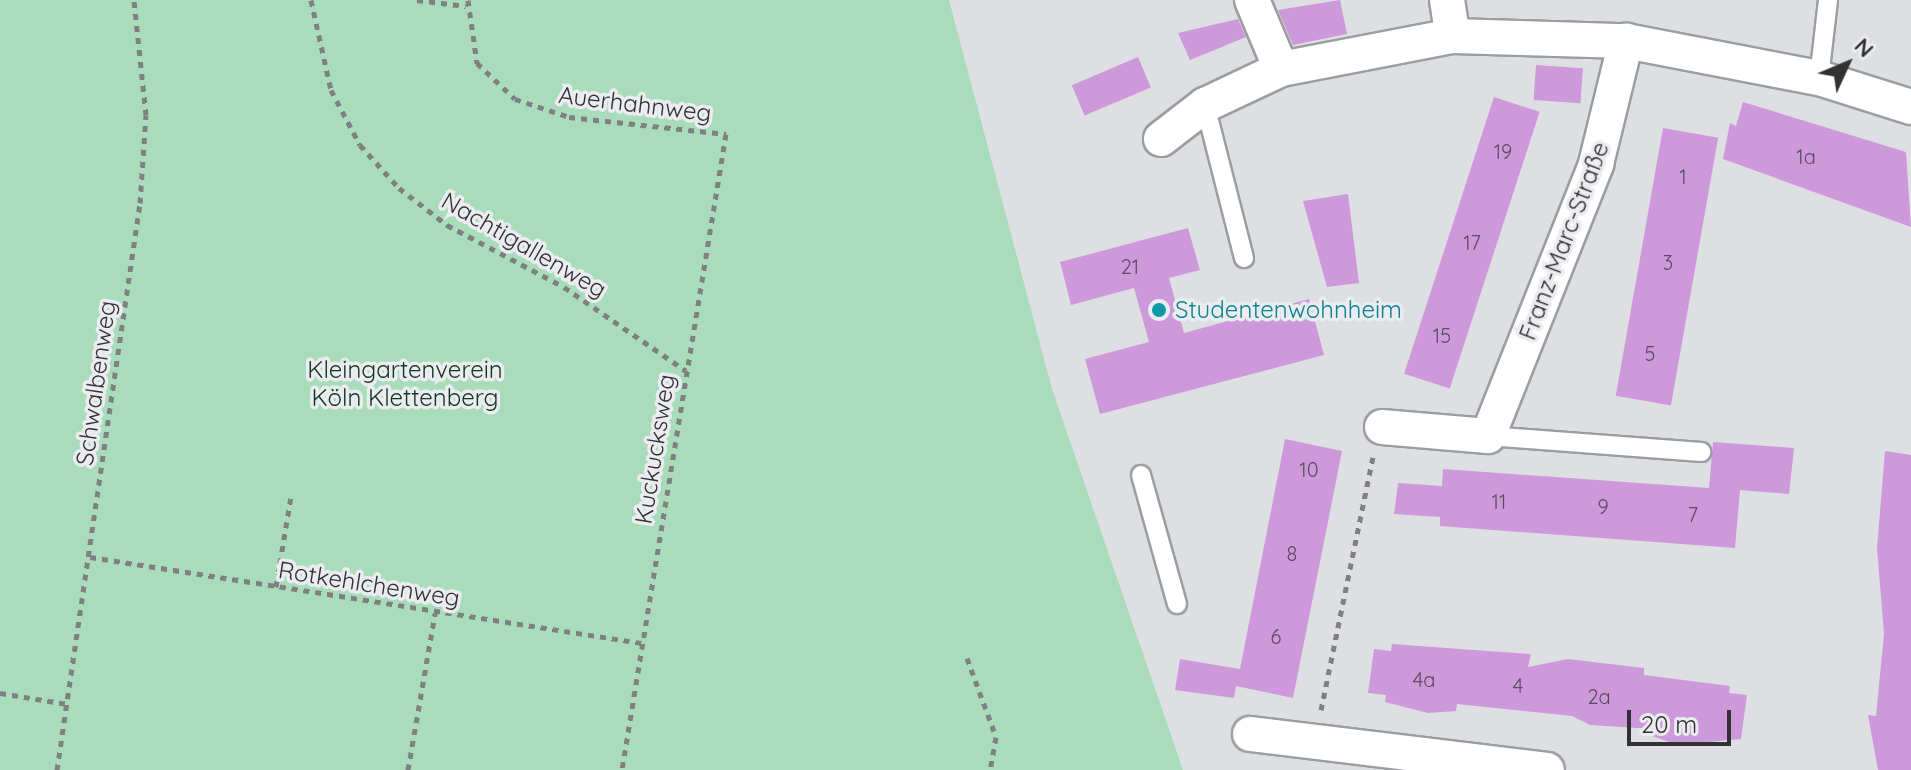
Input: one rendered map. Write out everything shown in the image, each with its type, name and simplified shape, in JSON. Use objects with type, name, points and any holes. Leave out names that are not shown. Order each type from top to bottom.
[{"type":"street","points":[[1252,0],[1281,69]]},
{"type":"street","points":[[1447,0],[1453,36]]},
{"type":"street","points":[[1161,139],[1205,105],[1281,69],[1453,36],[1626,41],[1819,78],[1911,107]]},
{"type":"street","name":"Franz-Marc-Straße","points":[[1488,436],[1596,164],[1626,41]]},
{"type":"street","points":[[1382,427],[1488,436]]},
{"type":"street","points":[[1250,734],[1547,770]]},
{"type":"lane","points":[[1819,78],[1828,0]]},
{"type":"lane","points":[[1205,105],[1244,258]]},
{"type":"lane","points":[[1488,436],[1701,452]]},
{"type":"lane","points":[[1141,475],[1177,604]]},
{"type":"path","name":"Schwalbenweg","points":[[57,770],[140,203],[146,115],[134,0]]},
{"type":"path","name":"Nachtigallenweg","points":[[311,0],[331,90],[360,145],[399,188],[447,225],[564,287],[686,371]]},
{"type":"path","points":[[417,0],[467,3]]},
{"type":"path","name":"Auerhahnweg","points":[[467,3],[477,63],[527,105],[569,117],[726,134]]},
{"type":"path","name":"Kuckucksweg","points":[[622,770],[726,134]]},
{"type":"path","points":[[1316,743],[1382,427]]},
{"type":"path","points":[[276,587],[291,496]]},
{"type":"path","name":"Rotkehlchenweg","points":[[90,557],[642,643]]},
{"type":"path","points":[[408,770],[435,613]]},
{"type":"path","points":[[967,658],[996,737],[990,770]]},
{"type":"path","points":[[0,693],[67,704]]},
{"type":"green space","name":"Kleingartenverein Köln Klettenberg","points":[[0,0],[949,0],[1052,389],[1183,770],[0,770]]},
{"type":"building","points":[[1340,0],[1347,34],[1293,45],[1278,10]]},
{"type":"building","points":[[1238,19],[1246,37],[1190,60],[1178,33]]},
{"type":"building","points":[[1138,57],[1151,87],[1085,116],[1072,85]]},
{"type":"building","points":[[1536,65],[1583,68],[1580,103],[1534,100]]},
{"type":"building","points":[[1494,97],[1540,112],[1450,389],[1404,374]]},
{"type":"building","points":[[1743,102],[1906,152],[1911,227],[1723,159],[1730,123],[1736,126]]},
{"type":"building","points":[[1663,128],[1718,138],[1671,406],[1616,396]]},
{"type":"building","points":[[1348,194],[1359,283],[1327,287],[1303,201]]},
{"type":"building","points":[[1188,228],[1200,270],[1169,278],[1184,333],[1309,299],[1324,355],[1100,414],[1085,359],[1149,342],[1134,288],[1071,305],[1060,262]]},
{"type":"building","points":[[1285,439],[1342,451],[1293,698],[1236,686],[1234,698],[1175,690],[1180,659],[1240,669]]},
{"type":"building","points":[[1713,442],[1794,448],[1789,494],[1740,490],[1735,548],[1440,526],[1440,517],[1394,514],[1398,483],[1442,486],[1443,469],[1709,488]]},
{"type":"building","points":[[1885,451],[1911,455],[1911,770],[1878,770],[1868,715],[1876,716],[1884,634],[1877,548]]},
{"type":"building","points":[[1392,644],[1531,654],[1528,667],[1568,659],[1644,668],[1644,675],[1730,686],[1729,693],[1747,695],[1741,739],[1678,745],[1652,736],[1653,729],[1590,725],[1572,716],[1457,704],[1456,711],[1428,713],[1385,702],[1386,695],[1368,693],[1374,649],[1391,651]]},
{"type":"place","name":"Studentenwohnheim","points":[[1159,310]]}]
